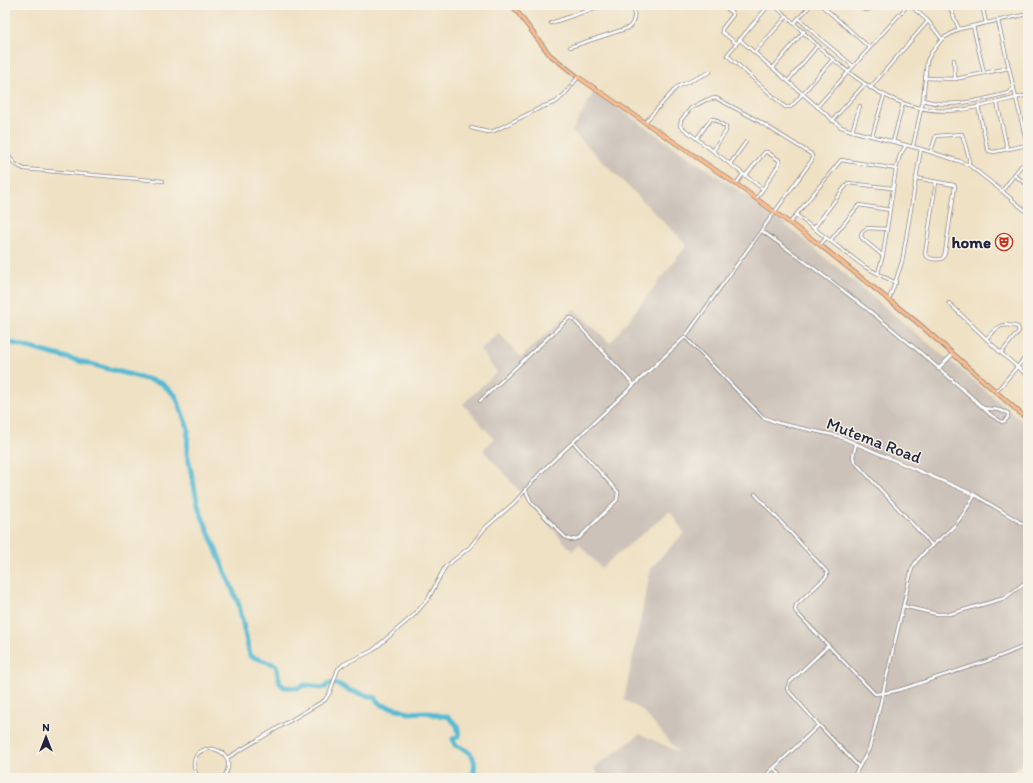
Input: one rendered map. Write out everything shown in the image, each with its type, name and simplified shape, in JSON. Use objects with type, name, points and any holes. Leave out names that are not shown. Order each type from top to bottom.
[{"type":"main road","points":[[512,5],[549,54],[578,77],[736,184],[820,245],[953,354],[1028,420]]},
{"type":"street","points":[[551,23],[604,5]]},
{"type":"street","points":[[570,47],[631,26],[634,18],[633,5]]},
{"type":"street","points":[[723,5],[733,15],[722,29],[722,32],[736,43]]},
{"type":"street","points":[[769,5],[739,39],[727,54],[727,57],[785,107],[791,107],[833,59]]},
{"type":"street","points":[[774,5],[848,72],[884,96],[903,103],[921,109],[959,110],[1028,95]]},
{"type":"street","points":[[794,23],[811,5]]},
{"type":"street","points":[[821,5],[870,48]]},
{"type":"street","points":[[858,5],[866,10],[870,9],[872,5]]},
{"type":"street","points":[[817,107],[909,5],[928,21],[942,39]]},
{"type":"street","points":[[948,5],[959,29]]},
{"type":"street","points":[[982,5],[986,23]]},
{"type":"street","points":[[913,146],[923,100],[927,60],[942,39],[959,29],[1028,14]]},
{"type":"street","points":[[755,52],[787,16]]},
{"type":"street","points":[[798,18],[853,66]]},
{"type":"street","points":[[870,88],[928,21]]},
{"type":"street","points":[[978,106],[989,152],[1027,145],[998,21]]},
{"type":"street","points":[[973,26],[984,73]]},
{"type":"street","points":[[773,68],[804,31]]},
{"type":"street","points":[[739,39],[843,129],[931,151],[968,166],[1002,191],[1028,213]]},
{"type":"street","points":[[788,81],[818,45]]},
{"type":"street","points":[[954,60],[955,79]]},
{"type":"street","points":[[925,78],[955,79],[1009,68]]},
{"type":"street","points":[[645,123],[677,87],[710,72]]},
{"type":"street","points":[[471,128],[491,132],[542,107],[552,104],[565,94],[578,77]]},
{"type":"street","points":[[832,121],[865,84]]},
{"type":"street","points":[[923,100],[940,103],[959,103],[1008,93],[1014,88]]},
{"type":"street","points":[[872,136],[884,96]]},
{"type":"street","points":[[227,758],[325,700],[335,682],[338,669],[344,664],[372,651],[414,615],[428,599],[445,567],[470,547],[485,528],[515,502],[541,472],[574,443],[685,337],[812,160],[811,154],[757,120],[714,98],[706,100],[695,106],[681,120],[680,122],[682,128],[763,189]]},
{"type":"street","points":[[997,102],[1007,148]]},
{"type":"street","points":[[893,142],[903,103]]},
{"type":"street","points":[[852,132],[860,106]]},
{"type":"street","points":[[697,138],[711,119],[714,119],[726,127],[726,131],[713,151]]},
{"type":"street","points":[[931,151],[936,136],[962,134],[970,158],[968,166]]},
{"type":"street","points":[[730,164],[746,142]]},
{"type":"street","points":[[878,273],[883,255],[896,168],[900,155],[906,145]]},
{"type":"street","points":[[889,301],[902,262],[921,149]]},
{"type":"street","points":[[5,152],[15,164],[24,169],[164,181]]},
{"type":"street","points":[[736,184],[765,152],[768,152],[779,160],[779,164],[756,199]]},
{"type":"street","points":[[790,223],[841,160],[896,168]]},
{"type":"street","points":[[1002,191],[1021,166],[1028,164]]},
{"type":"street","points":[[1014,175],[1028,186]]},
{"type":"street","points":[[916,178],[936,182],[954,186],[955,188],[945,253],[943,258],[938,260],[928,258],[925,254],[936,182]]},
{"type":"street","points":[[814,228],[848,183],[892,188]]},
{"type":"street","points":[[830,241],[859,205],[890,210]]},
{"type":"street","points":[[796,216],[865,267],[896,283]]},
{"type":"street","points":[[883,255],[862,239],[861,234],[867,228],[887,229]]},
{"type":"street","points":[[762,231],[839,287],[938,369],[983,408],[1000,422],[1003,422],[1008,417],[1008,413],[1005,411],[983,408]]},
{"type":"street","points":[[820,245],[826,238]]},
{"type":"street","points":[[949,303],[1001,353],[1028,376]]},
{"type":"street","points":[[480,401],[569,318],[572,318],[634,385]]},
{"type":"street","points":[[986,339],[999,326],[1006,325],[1018,327],[1019,331],[1001,353]]},
{"type":"street","name":"Mutema Road","points":[[685,337],[763,417],[778,423],[833,434],[976,495],[1028,527]]},
{"type":"street","points":[[938,369],[953,354]]},
{"type":"street","points":[[996,392],[1028,354]]},
{"type":"street","points":[[525,489],[531,502],[565,537],[571,540],[579,538],[617,500],[618,492],[574,443]]},
{"type":"street","points":[[856,444],[853,456],[854,461],[933,546]]},
{"type":"street","points":[[755,494],[827,572],[827,576],[796,605],[795,610],[828,646],[876,694],[907,687],[985,662],[1028,644]]},
{"type":"street","points":[[853,778],[870,746],[884,693],[912,568],[917,561],[958,522],[976,495]]},
{"type":"street","points":[[903,606],[937,614],[950,614],[1005,598],[1028,580]]},
{"type":"street","points":[[828,646],[789,683],[787,687],[788,691],[818,725],[859,767]]},
{"type":"street","points":[[763,778],[818,725]]},
{"type":"street","points":[[198,778],[194,770],[194,762],[198,755],[205,750],[213,748],[221,751],[227,758],[229,765],[223,778]]},
{"type":"street","points":[[774,768],[783,778]]},
{"type":"shaded area","points":[[594,92],[770,212],[1028,426],[1028,757],[1007,778],[601,778],[594,768],[640,734],[679,752],[642,710],[624,700],[651,568],[684,533],[670,511],[601,568],[579,544],[572,551],[483,450],[494,439],[463,404],[497,372],[480,350],[499,333],[521,357],[574,309],[610,343],[687,245],[572,131]]},
{"type":"waterway","points":[[5,341],[161,383],[176,396],[188,429],[187,453],[199,509],[239,605],[250,656],[276,665],[280,683],[284,687],[298,688],[304,685],[320,688],[326,687],[327,684],[338,684],[348,690],[376,698],[382,705],[408,713],[427,712],[440,716],[447,716],[457,725],[459,736],[453,739],[455,745],[467,751],[474,760],[475,765],[473,775],[468,777],[453,778]]},
{"type":"place","name":"home","points":[[1004,242]]}]
